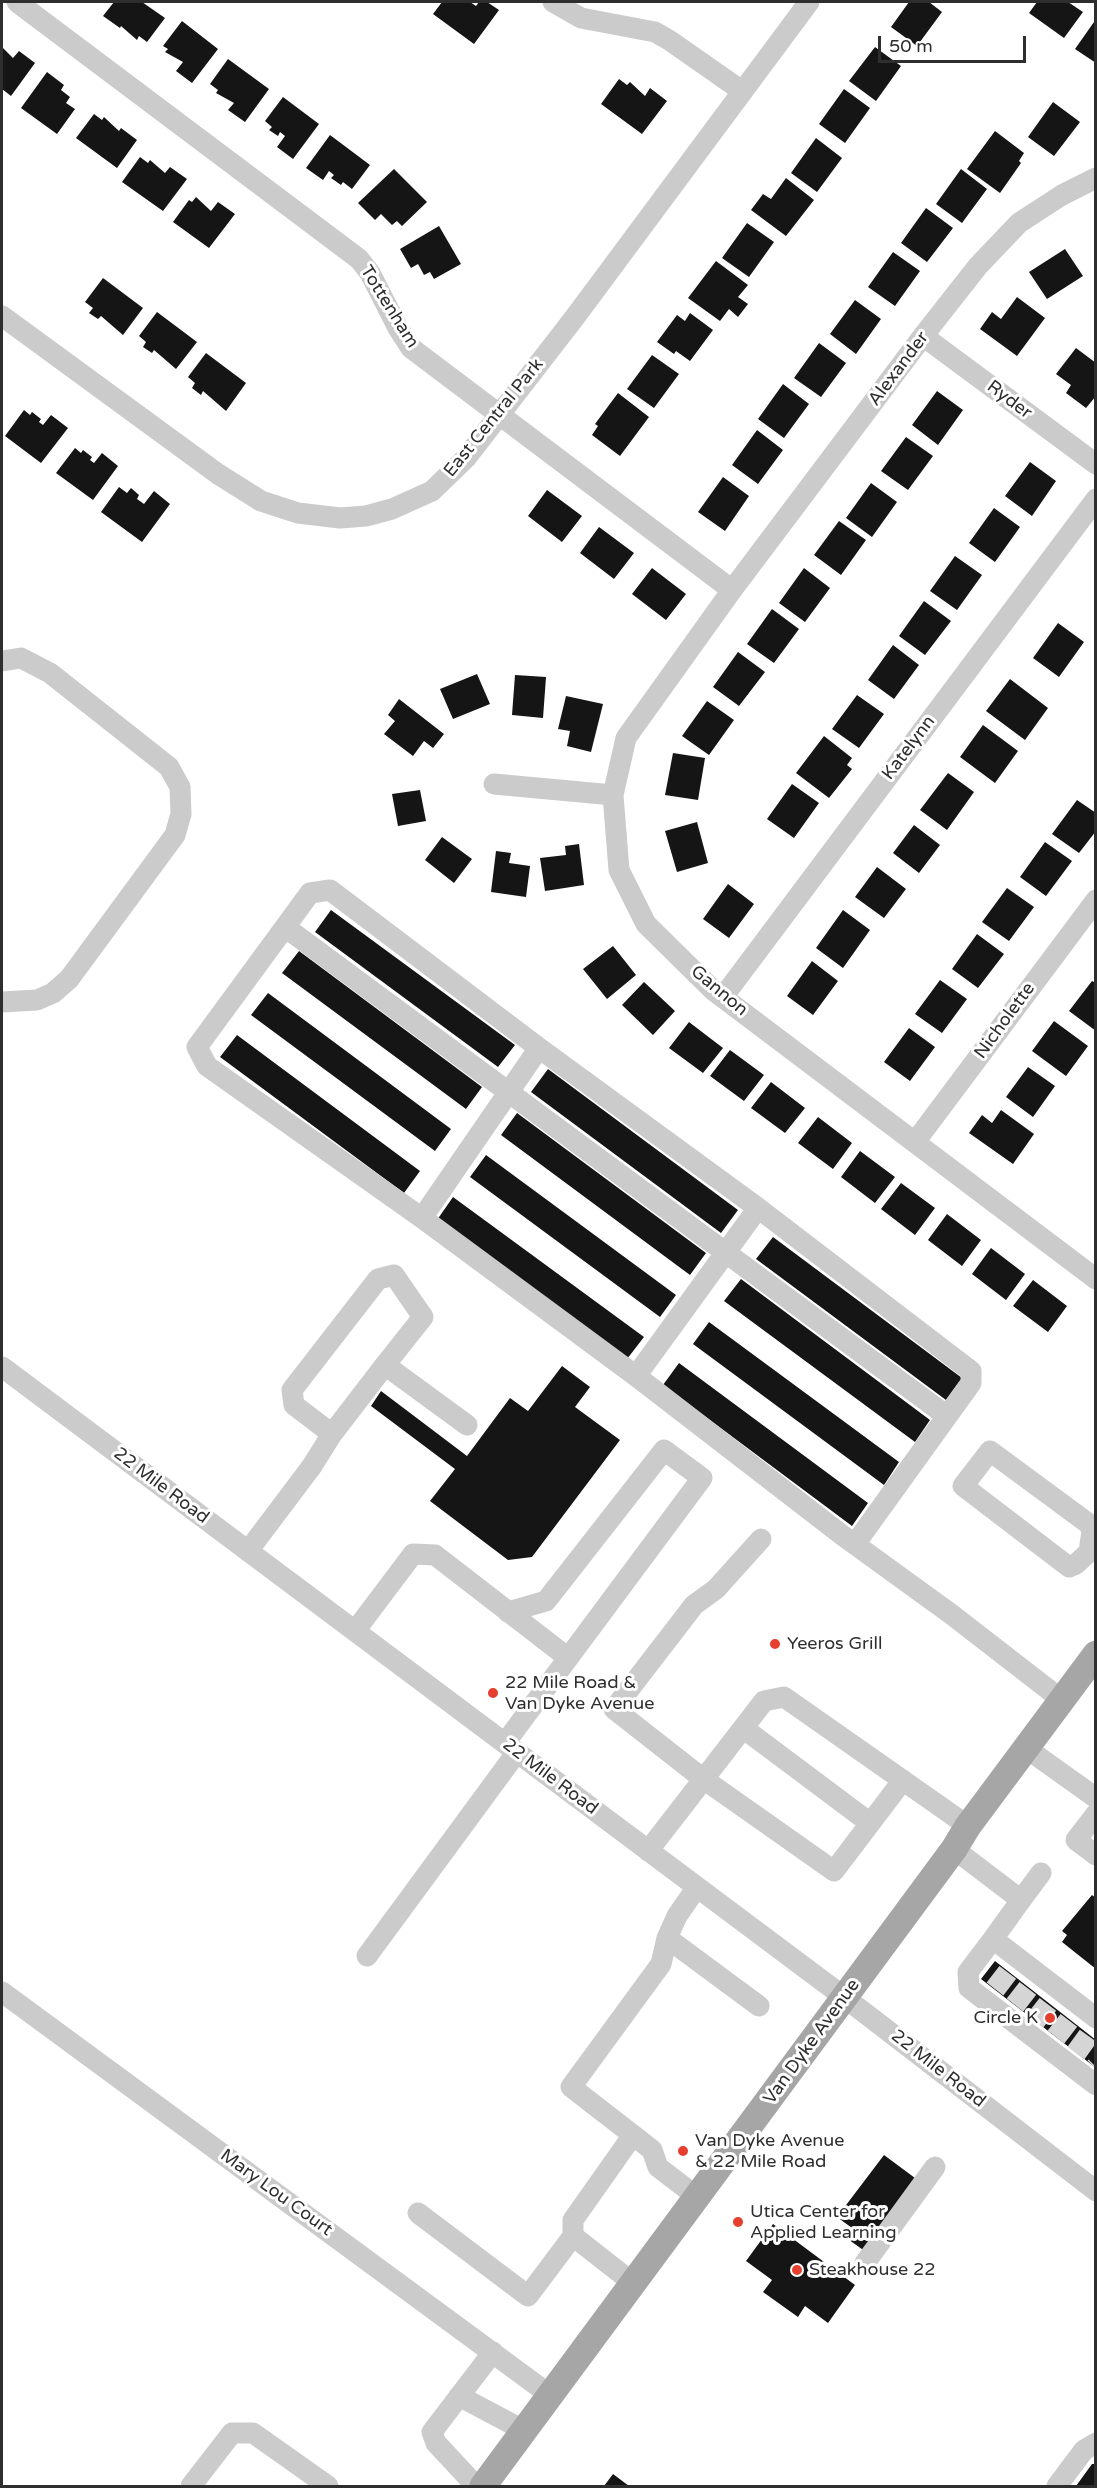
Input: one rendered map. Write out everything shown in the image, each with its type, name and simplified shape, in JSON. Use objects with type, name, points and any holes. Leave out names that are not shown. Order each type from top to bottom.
[{"type":"main road","name":"Van Dyke Avenue","points":[[483,2487],[954,1849],[968,1826],[1095,1654]]},
{"type":"street","name":"Tottenham","points":[[17,2],[359,259],[370,273],[398,328],[411,348],[732,590]]},
{"type":"street","points":[[553,2],[581,18],[655,32],[742,91]]},
{"type":"street","name":"East Central Park","points":[[2,316],[232,484],[261,501],[298,513],[340,518],[366,516],[392,509],[432,491],[466,458],[642,228],[809,2]]},
{"type":"street","name":"Alexander","points":[[732,590],[978,266],[1019,223],[1062,195],[1095,178]]},
{"type":"street","name":"Ryder","points":[[923,336],[1095,464]]},
{"type":"street","name":"Katelynn","points":[[723,997],[1095,499]]},
{"type":"street","name":"Gannon","points":[[732,590],[626,738],[613,795],[619,870],[646,924],[723,997],[1095,1279]]},
{"type":"street","points":[[2,661],[21,658],[50,673],[169,767],[180,787],[181,814],[176,835],[69,979],[53,993],[38,1000],[2,1002]]},
{"type":"street","points":[[494,784],[613,795]]},
{"type":"street","points":[[855,1544],[971,1383],[971,1371],[758,1208],[539,1048],[330,890],[310,893],[197,1047],[207,1066],[422,1218],[636,1376],[855,1544],[951,1614],[1062,1700]]},
{"type":"street","name":"Nicholette","points":[[915,1142],[1095,900]]},
{"type":"street","points":[[285,927],[947,1416]]},
{"type":"street","points":[[422,1218],[539,1048]]},
{"type":"street","points":[[636,1376],[758,1208]]},
{"type":"street","points":[[248,1551],[332,1434],[423,1317],[394,1275],[378,1279],[292,1390],[294,1405],[332,1434]]},
{"type":"street","points":[[385,1365],[467,1425]]},
{"type":"street","name":"22 Mile Road","points":[[2,1367],[844,1997],[1095,2191]]},
{"type":"street","points":[[367,1956],[511,1748],[567,1657],[702,1478],[664,1450],[546,1601],[508,1611]]},
{"type":"street","points":[[990,1451],[1089,1524],[1092,1531],[1092,1554],[1069,1567],[963,1486],[990,1451]]},
{"type":"street","points":[[761,1539],[716,1589],[694,1605],[614,1709],[702,1778],[834,1871],[903,1780]]},
{"type":"street","points":[[356,1631],[413,1554],[435,1555],[567,1657]]},
{"type":"street","points":[[648,1851],[702,1778],[764,1701],[784,1697],[968,1826]]},
{"type":"street","points":[[743,1728],[870,1823]]},
{"type":"street","points":[[1026,1748],[1095,1798]]},
{"type":"street","points":[[1095,1814],[1076,1840],[1095,1854]]},
{"type":"street","points":[[954,1849],[1021,1900]]},
{"type":"street","points":[[1041,1873],[968,1972],[969,1988],[990,1995],[1072,2058],[1092,2077]]},
{"type":"street","points":[[697,1887],[677,1916],[667,1938],[661,1964],[571,2087],[651,2150],[658,2167],[697,2197]]},
{"type":"street","points":[[667,1938],[759,2006]]},
{"type":"street","points":[[993,1939],[1013,1965],[1086,2021]]},
{"type":"street","name":"Mary Lou Court","points":[[2,1992],[550,2395]]},
{"type":"street","points":[[418,2213],[528,2296],[573,2236],[573,2220],[633,2135]]},
{"type":"street","points":[[869,2265],[940,2170]]},
{"type":"street","points":[[573,2236],[633,2283]]},
{"type":"street","points":[[476,2487],[436,2444],[432,2432],[493,2352]]},
{"type":"street","points":[[459,2396],[525,2431]]},
{"type":"street","points":[[191,2487],[232,2433],[253,2433],[328,2487]]},
{"type":"street","points":[[1057,2487],[1084,2450],[1095,2443]]},
{"type":"building","points":[[114,2],[142,2],[165,18],[147,42],[139,36],[137,40],[121,26],[120,28],[103,16]]},
{"type":"building","points":[[442,2],[470,2],[476,6],[479,2],[487,2],[499,10],[474,44],[433,14]]},
{"type":"building","points":[[909,2],[929,2],[942,12],[917,46],[891,27]]},
{"type":"building","points":[[1037,2],[1068,2],[1083,12],[1064,38],[1029,13]]},
{"type":"building","points":[[182,21],[218,49],[192,83],[176,71],[183,62],[165,52],[168,49],[163,46]]},
{"type":"building","points":[[1094,22],[1096,23],[1096,63],[1075,49]]},
{"type":"building","points":[[2,47],[13,58],[19,51],[35,63],[11,96],[2,89]]},
{"type":"building","points":[[875,47],[901,66],[876,101],[849,81]]},
{"type":"building","points":[[228,59],[269,89],[245,122],[228,110],[234,103],[216,93],[218,90],[210,84]]},
{"type":"building","points":[[47,72],[64,85],[61,90],[70,97],[66,103],[75,109],[57,134],[21,108]]},
{"type":"building","points":[[619,79],[627,85],[630,82],[645,96],[650,88],[667,101],[642,134],[601,104]]},
{"type":"building","points":[[844,89],[870,108],[845,143],[819,124]]},
{"type":"building","points":[[283,97],[319,124],[293,159],[277,147],[285,136],[280,132],[278,136],[269,130],[272,127],[265,121]]},
{"type":"building","points":[[1053,102],[1080,122],[1054,156],[1028,137]]},
{"type":"building","points":[[94,114],[102,120],[104,117],[119,131],[121,128],[137,140],[117,168],[76,138]]},
{"type":"building","points":[[995,131],[1024,153],[1019,161],[1021,163],[1000,193],[967,169]]},
{"type":"building","points":[[330,135],[370,165],[352,189],[343,182],[341,185],[331,178],[334,175],[329,171],[323,180],[306,168]]},
{"type":"building","points":[[816,138],[842,158],[817,192],[791,173]]},
{"type":"building","points":[[140,157],[148,163],[150,160],[165,173],[170,167],[187,179],[163,211],[122,182]]},
{"type":"building","points":[[394,169],[427,202],[402,226],[397,221],[392,225],[381,214],[375,220],[358,203]]},
{"type":"building","points":[[961,169],[987,189],[962,223],[936,204]]},
{"type":"building","points":[[786,178],[814,200],[786,236],[751,210],[763,194],[771,199]]},
{"type":"building","points":[[196,197],[211,211],[218,202],[235,214],[209,248],[173,222],[189,200],[192,202]]},
{"type":"building","points":[[926,208],[953,228],[927,262],[901,243]]},
{"type":"building","points":[[747,223],[774,242],[749,277],[722,258]]},
{"type":"building","points":[[439,226],[461,264],[434,279],[430,272],[424,275],[418,264],[411,268],[400,249]]},
{"type":"building","points":[[1065,249],[1083,276],[1047,299],[1029,272]]},
{"type":"building","points":[[893,252],[920,271],[895,306],[868,287]]},
{"type":"building","points":[[716,261],[748,285],[738,297],[748,304],[738,317],[729,309],[720,321],[688,298]]},
{"type":"building","points":[[103,278],[143,308],[123,335],[101,316],[98,319],[89,313],[93,308],[85,302]]},
{"type":"building","points":[[1017,297],[1045,318],[1017,356],[980,329],[992,312],[1001,319]]},
{"type":"building","points":[[855,300],[881,319],[856,354],[830,334]]},
{"type":"building","points":[[157,312],[197,342],[176,369],[154,350],[152,353],[143,347],[146,342],[139,336]]},
{"type":"building","points":[[690,313],[713,330],[690,361],[676,351],[674,354],[657,342],[677,315],[685,321]]},
{"type":"building","points":[[819,343],[846,363],[821,397],[794,378]]},
{"type":"building","points":[[1076,348],[1096,363],[1096,396],[1086,408],[1066,393],[1071,385],[1056,374]]},
{"type":"building","points":[[206,353],[246,383],[226,411],[203,391],[201,395],[192,388],[195,383],[188,377]]},
{"type":"building","points":[[652,355],[679,374],[654,408],[627,389]]},
{"type":"building","points":[[783,384],[809,404],[784,438],[758,419]]},
{"type":"building","points":[[937,391],[963,410],[938,445],[912,425]]},
{"type":"building","points":[[618,393],[649,417],[620,456],[592,435],[598,426],[595,424]]},
{"type":"building","points":[[24,410],[30,415],[32,412],[41,419],[39,422],[43,425],[51,415],[68,428],[41,463],[5,436]]},
{"type":"building","points":[[757,430],[783,450],[758,484],[732,465]]},
{"type":"building","points":[[906,437],[933,456],[908,490],[881,471]]},
{"type":"building","points":[[75,448],[81,453],[83,450],[92,457],[90,460],[94,463],[102,453],[118,466],[93,500],[56,473]]},
{"type":"building","points":[[1030,462],[1056,481],[1032,516],[1005,496]]},
{"type":"building","points":[[723,477],[749,496],[725,531],[698,512]]},
{"type":"building","points":[[871,483],[897,502],[872,537],[846,518]]},
{"type":"building","points":[[119,487],[127,493],[131,488],[139,495],[137,499],[144,504],[154,491],[170,504],[142,542],[101,512]]},
{"type":"building","points":[[547,490],[582,516],[562,542],[528,516]]},
{"type":"building","points":[[994,508],[1020,527],[995,562],[969,543]]},
{"type":"building","points":[[839,521],[866,540],[841,575],[814,555]]},
{"type":"building","points":[[599,527],[634,553],[614,579],[580,553]]},
{"type":"building","points":[[955,556],[982,575],[957,610],[930,591]]},
{"type":"building","points":[[652,568],[686,594],[666,620],[632,594]]},
{"type":"building","points":[[804,568],[830,588],[805,622],[779,603]]},
{"type":"building","points":[[924,601],[951,621],[925,655],[899,636]]},
{"type":"building","points":[[772,609],[799,629],[774,663],[747,644]]},
{"type":"building","points":[[1058,623],[1084,642],[1059,677],[1033,658]]},
{"type":"building","points":[[893,645],[919,665],[894,699],[868,680]]},
{"type":"building","points":[[738,652],[765,672],[739,706],[713,687]]},
{"type":"building","points":[[477,674],[490,704],[453,719],[440,689]]},
{"type":"building","points":[[515,675],[546,677],[543,718],[512,715]]},
{"type":"building","points":[[1010,679],[1048,708],[1025,740],[986,711]]},
{"type":"building","points":[[857,695],[884,714],[859,748],[832,729]]},
{"type":"building","points":[[566,696],[603,704],[591,752],[567,746],[570,731],[558,729]]},
{"type":"building","points":[[399,699],[444,734],[433,748],[424,741],[413,756],[384,734],[395,721],[388,715]]},
{"type":"building","points":[[707,701],[734,720],[709,755],[682,736]]},
{"type":"building","points":[[983,725],[1018,751],[995,783],[960,757]]},
{"type":"building","points":[[824,736],[852,758],[847,765],[852,769],[829,798],[796,773]]},
{"type":"building","points":[[673,753],[705,758],[698,800],[665,795]]},
{"type":"building","points":[[948,773],[974,792],[947,830],[920,810]]},
{"type":"building","points":[[792,784],[819,803],[794,838],[767,819]]},
{"type":"building","points":[[420,790],[426,821],[398,826],[392,794]]},
{"type":"building","points":[[1077,800],[1096,813],[1096,831],[1079,853],[1052,834]]},
{"type":"building","points":[[697,822],[708,863],[677,872],[665,831]]},
{"type":"building","points":[[914,825],[940,845],[919,873],[893,853]]},
{"type":"building","points":[[442,837],[472,859],[454,883],[425,860]]},
{"type":"building","points":[[1045,842],[1072,861],[1046,896],[1020,877]]},
{"type":"building","points":[[579,844],[584,885],[545,891],[540,858],[566,855],[565,846]]},
{"type":"building","points":[[496,851],[511,853],[509,863],[530,866],[526,897],[491,892]]},
{"type":"building","points":[[877,867],[906,889],[884,918],[855,897]]},
{"type":"building","points":[[728,884],[754,904],[729,938],[703,919]]},
{"type":"building","points":[[1007,888],[1034,907],[1009,941],[982,922]]},
{"type":"building","points":[[331,910],[515,1045],[498,1067],[315,932]]},
{"type":"building","points":[[843,910],[870,930],[843,968],[816,948]]},
{"type":"building","points":[[977,934],[1004,954],[978,988],[952,969]]},
{"type":"building","points":[[613,946],[636,975],[607,999],[583,969]]},
{"type":"building","points":[[299,951],[482,1087],[466,1109],[282,973]]},
{"type":"building","points":[[812,961],[838,981],[813,1015],[787,996]]},
{"type":"building","points":[[940,980],[967,999],[942,1033],[915,1014]]},
{"type":"building","points":[[1092,981],[1096,983],[1096,1031],[1069,1011]]},
{"type":"building","points":[[644,982],[675,1011],[653,1035],[622,1005]]},
{"type":"building","points":[[268,993],[451,1129],[435,1151],[251,1015]]},
{"type":"building","points":[[1054,1021],[1088,1046],[1066,1076],[1032,1051]]},
{"type":"building","points":[[689,1022],[723,1048],[703,1073],[669,1048]]},
{"type":"building","points":[[909,1028],[935,1047],[910,1081],[884,1062]]},
{"type":"building","points":[[237,1035],[420,1171],[404,1193],[220,1057]]},
{"type":"building","points":[[730,1050],[764,1075],[744,1101],[710,1076]]},
{"type":"building","points":[[1028,1067],[1055,1086],[1033,1117],[1006,1097]]},
{"type":"building","points":[[548,1069],[738,1210],[721,1233],[531,1092]]},
{"type":"building","points":[[771,1082],[805,1108],[785,1133],[751,1108]]},
{"type":"building","points":[[1001,1110],[1034,1134],[1013,1164],[969,1133],[982,1115],[992,1123]]},
{"type":"building","points":[[517,1113],[706,1253],[690,1275],[501,1135]]},
{"type":"building","points":[[818,1117],[852,1143],[833,1169],[798,1143]]},
{"type":"building","points":[[860,1151],[895,1177],[875,1203],[841,1177]]},
{"type":"building","points":[[486,1155],[676,1295],[660,1317],[470,1177]]},
{"type":"building","points":[[901,1183],[935,1208],[915,1235],[881,1209]]},
{"type":"building","points":[[453,1197],[644,1337],[627,1359],[437,1220]]},
{"type":"building","points":[[947,1214],[981,1240],[962,1266],[928,1240]]},
{"type":"building","points":[[773,1237],[962,1378],[946,1400],[756,1259]]},
{"type":"building","points":[[991,1248],[1025,1274],[1006,1300],[972,1274]]},
{"type":"building","points":[[741,1279],[930,1420],[915,1442],[724,1301]]},
{"type":"building","points":[[1033,1280],[1067,1306],[1048,1332],[1013,1306]]},
{"type":"building","points":[[709,1322],[899,1462],[884,1485],[693,1344]]},
{"type":"building","points":[[679,1363],[868,1503],[852,1526],[663,1385]]},
{"type":"building","points":[[562,1366],[590,1387],[575,1407],[620,1440],[532,1557],[508,1560],[430,1501],[455,1469],[371,1406],[381,1391],[467,1456],[510,1398],[528,1411]]},
{"type":"building","points":[[1092,1895],[1096,1898],[1096,1969],[1062,1942],[1067,1935],[1062,1931]]},
{"type":"building","points":[[995,1961],[1096,2040],[1096,2068],[981,1979]]},
{"type":"building","points":[[884,2155],[919,2181],[866,2252],[845,2237],[852,2228],[837,2217]]},
{"type":"building","name":"Steakhouse 22","points":[[773,2224],[855,2285],[828,2323],[805,2306],[798,2317],[763,2292],[772,2280],[746,2261]]},
{"type":"building","points":[[1092,2464],[1096,2464],[1096,2486],[1076,2486]]},
{"type":"building","points":[[613,2474],[629,2486],[604,2486]]},
{"type":"tunnel","points":[[995,1989],[1008,1972]]},
{"type":"tunnel","points":[[1015,2005],[1029,1987]]},
{"type":"tunnel","points":[[1035,2021],[1049,2003]]},
{"type":"tunnel","points":[[1056,2037],[1070,2019]]},
{"type":"tunnel","points":[[1076,2053],[1089,2035]]},
{"type":"place","name":"Yeeros Grill","points":[[775,1644]]},
{"type":"place","name":"22 Mile Road & Van Dyke Avenue","points":[[493,1693]]},
{"type":"place","name":"Circle K","points":[[1050,2018]]},
{"type":"place","name":"Van Dyke Avenue & 22 Mile Road","points":[[683,2151]]},
{"type":"place","name":"Utica Center for Applied Learning","points":[[738,2222]]},
{"type":"place","name":"Steakhouse 22","points":[[797,2270]]}]
